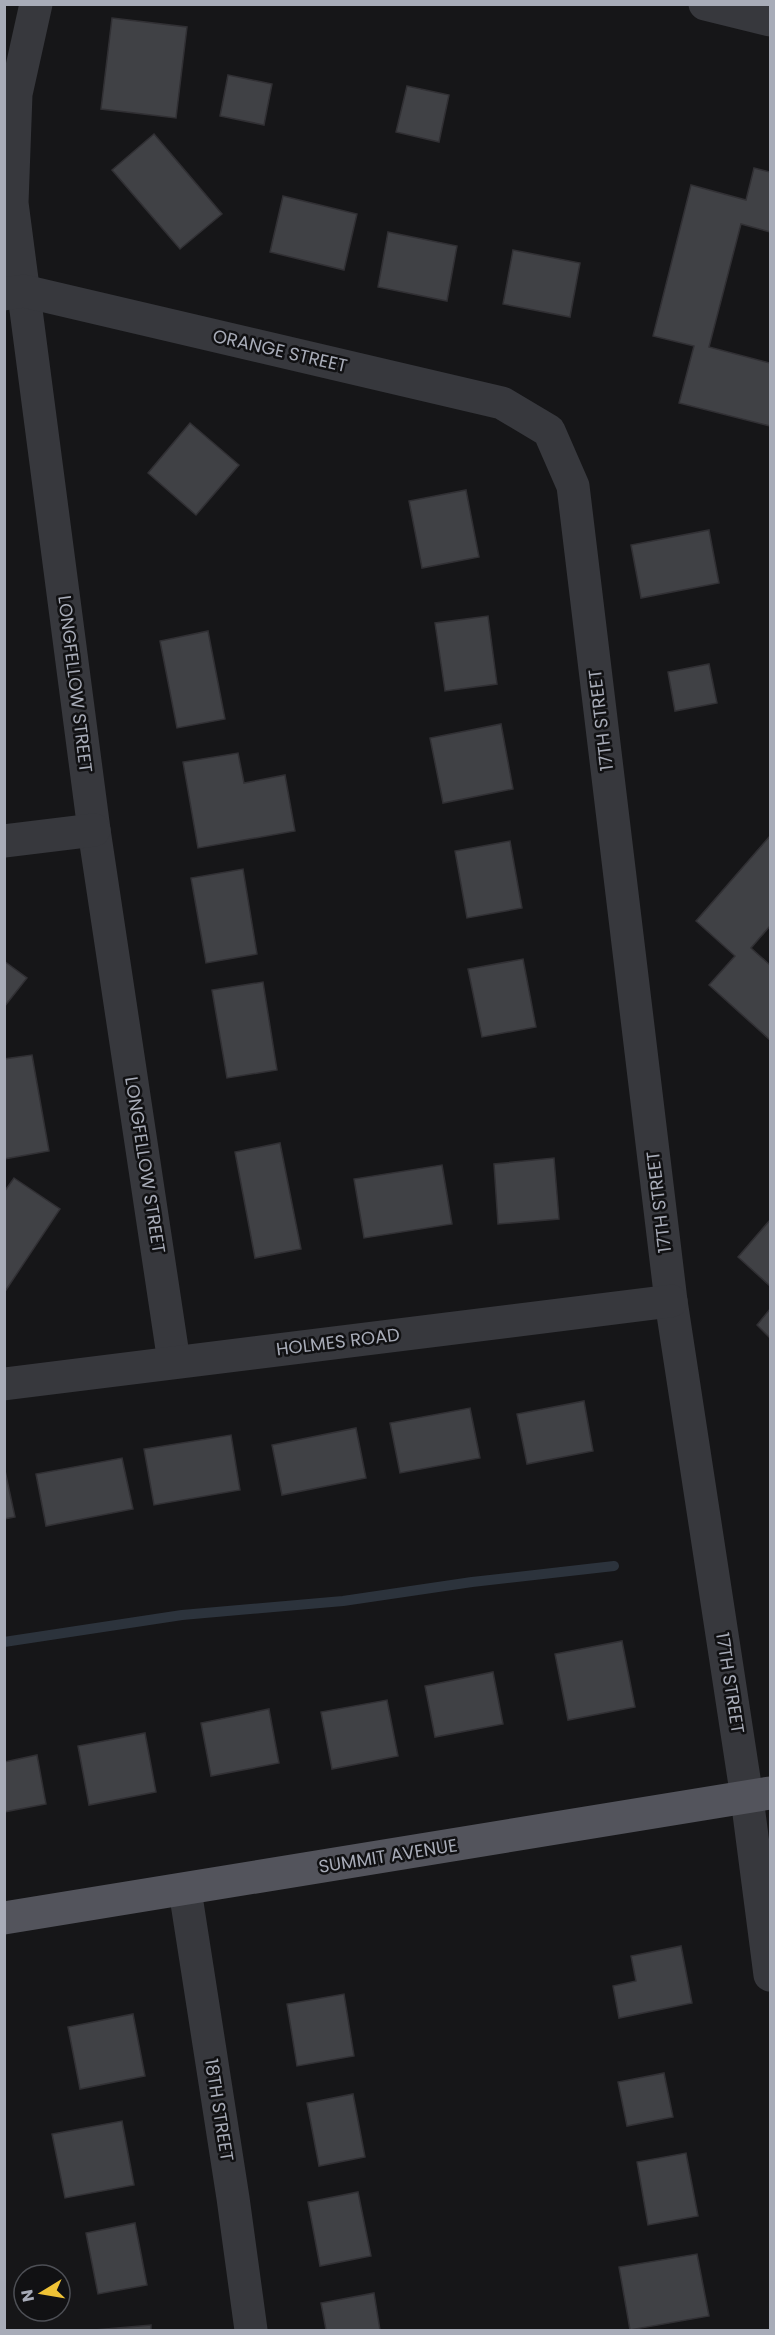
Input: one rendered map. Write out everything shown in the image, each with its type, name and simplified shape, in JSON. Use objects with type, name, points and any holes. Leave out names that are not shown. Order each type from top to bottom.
[{"type":"main road","name":"SUMMIT AVENUE","points":[[4,1918],[759,1795]]},
{"type":"street","name":"LONGFELLOW STREET","points":[[36,4],[16,94],[12,203],[14,293],[174,1362]]},
{"type":"street","points":[[705,4],[771,20]]},
{"type":"street","name":"ORANGE STREET","points":[[14,293],[502,403],[549,431]]},
{"type":"street","name":"17TH STREET","points":[[549,431],[573,486],[671,1301],[759,1795],[771,1976]]},
{"type":"street","points":[[4,841],[94,830]]},
{"type":"street","name":"HOLMES ROAD","points":[[4,1384],[671,1301]]},
{"type":"street","name":"18TH STREET","points":[[185,1890],[233,2198],[251,2331]]},
{"type":"building","points":[[112,18],[187,27],[176,118],[101,109]]},
{"type":"building","points":[[228,75],[272,84],[264,125],[220,116]]},
{"type":"building","points":[[407,86],[449,95],[439,142],[396,132]]},
{"type":"building","points":[[154,134],[222,214],[180,249],[112,170]]},
{"type":"building","points":[[754,168],[770,172],[770,232],[741,224],[709,347],[770,363],[770,426],[679,403],[694,346],[653,336],[691,185],[746,200]]},
{"type":"building","points":[[283,196],[357,214],[344,270],[270,252]]},
{"type":"building","points":[[388,232],[457,246],[447,301],[378,287]]},
{"type":"building","points":[[513,250],[580,263],[570,317],[503,304]]},
{"type":"building","points":[[190,423],[239,465],[196,515],[148,473]]},
{"type":"building","points":[[466,490],[479,557],[422,568],[409,501]]},
{"type":"building","points":[[709,530],[719,583],[641,598],[631,545]]},
{"type":"building","points":[[488,616],[497,684],[445,691],[435,623]]},
{"type":"building","points":[[208,631],[225,719],[177,728],[160,641]]},
{"type":"building","points":[[709,664],[717,703],[675,711],[668,672]]},
{"type":"building","points":[[501,724],[513,789],[443,803],[430,738]]},
{"type":"building","points":[[238,753],[244,783],[285,775],[295,831],[198,848],[183,762]]},
{"type":"building","points":[[770,836],[770,926],[751,948],[770,965],[770,1040],[709,985],[735,956],[696,921]]},
{"type":"building","points":[[510,841],[522,908],[467,918],[455,851]]},
{"type":"building","points":[[243,869],[257,954],[206,963],[191,878]]},
{"type":"building","points":[[523,959],[536,1027],[482,1037],[468,969]]},
{"type":"building","points":[[4,961],[27,978],[4,1007]]},
{"type":"building","points":[[263,982],[277,1070],[227,1078],[212,990]]},
{"type":"building","points":[[32,1055],[49,1151],[4,1159],[4,1059]]},
{"type":"building","points":[[280,1143],[301,1249],[255,1258],[235,1152]]},
{"type":"building","points":[[554,1158],[559,1219],[498,1224],[494,1164]]},
{"type":"building","points":[[442,1165],[452,1224],[364,1238],[354,1179]]},
{"type":"building","points":[[14,1178],[60,1209],[4,1293],[4,1192]]},
{"type":"building","points":[[770,1220],[770,1286],[738,1257]]},
{"type":"building","points":[[770,1309],[770,1338],[757,1325]]},
{"type":"building","points":[[584,1401],[593,1451],[527,1464],[517,1414]]},
{"type":"building","points":[[470,1408],[480,1458],[400,1473],[390,1423]]},
{"type":"building","points":[[356,1428],[366,1478],[282,1495],[272,1445]]},
{"type":"building","points":[[231,1435],[240,1490],[154,1505],[144,1449]]},
{"type":"building","points":[[122,1458],[133,1509],[46,1526],[36,1474]]},
{"type":"building","points":[[4,1466],[15,1517],[4,1519]]},
{"type":"building","points":[[622,1641],[635,1707],[568,1720],[555,1654]]},
{"type":"building","points":[[493,1672],[503,1724],[435,1737],[425,1686]]},
{"type":"building","points":[[387,1700],[398,1756],[332,1769],[321,1712]]},
{"type":"building","points":[[269,1709],[279,1763],[211,1776],[201,1723]]},
{"type":"building","points":[[145,1733],[156,1792],[89,1805],[78,1746]]},
{"type":"building","points":[[37,1755],[46,1804],[4,1812],[4,1762]]},
{"type":"building","points":[[681,1946],[692,2003],[619,2018],[613,1986],[636,1981],[631,1956]]},
{"type":"building","points":[[344,1994],[354,2056],[297,2066],[287,2004]]},
{"type":"building","points":[[133,2014],[145,2076],[80,2089],[68,2027]]},
{"type":"building","points":[[664,2073],[673,2117],[627,2126],[618,2082]]},
{"type":"building","points":[[353,2094],[365,2157],[319,2166],[307,2103]]},
{"type":"building","points":[[122,2121],[134,2185],[65,2198],[52,2134]]},
{"type":"building","points":[[686,2153],[698,2216],[648,2225],[637,2162]]},
{"type":"building","points":[[358,2192],[371,2256],[320,2266],[308,2202]]},
{"type":"building","points":[[135,2223],[147,2285],[98,2294],[86,2233]]},
{"type":"building","points":[[697,2254],[709,2316],[630,2330],[619,2267]]},
{"type":"building","points":[[374,2293],[380,2330],[326,2330],[321,2303]]},
{"type":"building","points":[[151,2325],[151,2330],[94,2330]]},
{"type":"waterway","points":[[4,1642],[182,1615],[343,1601],[472,1582],[614,1566]]}]
